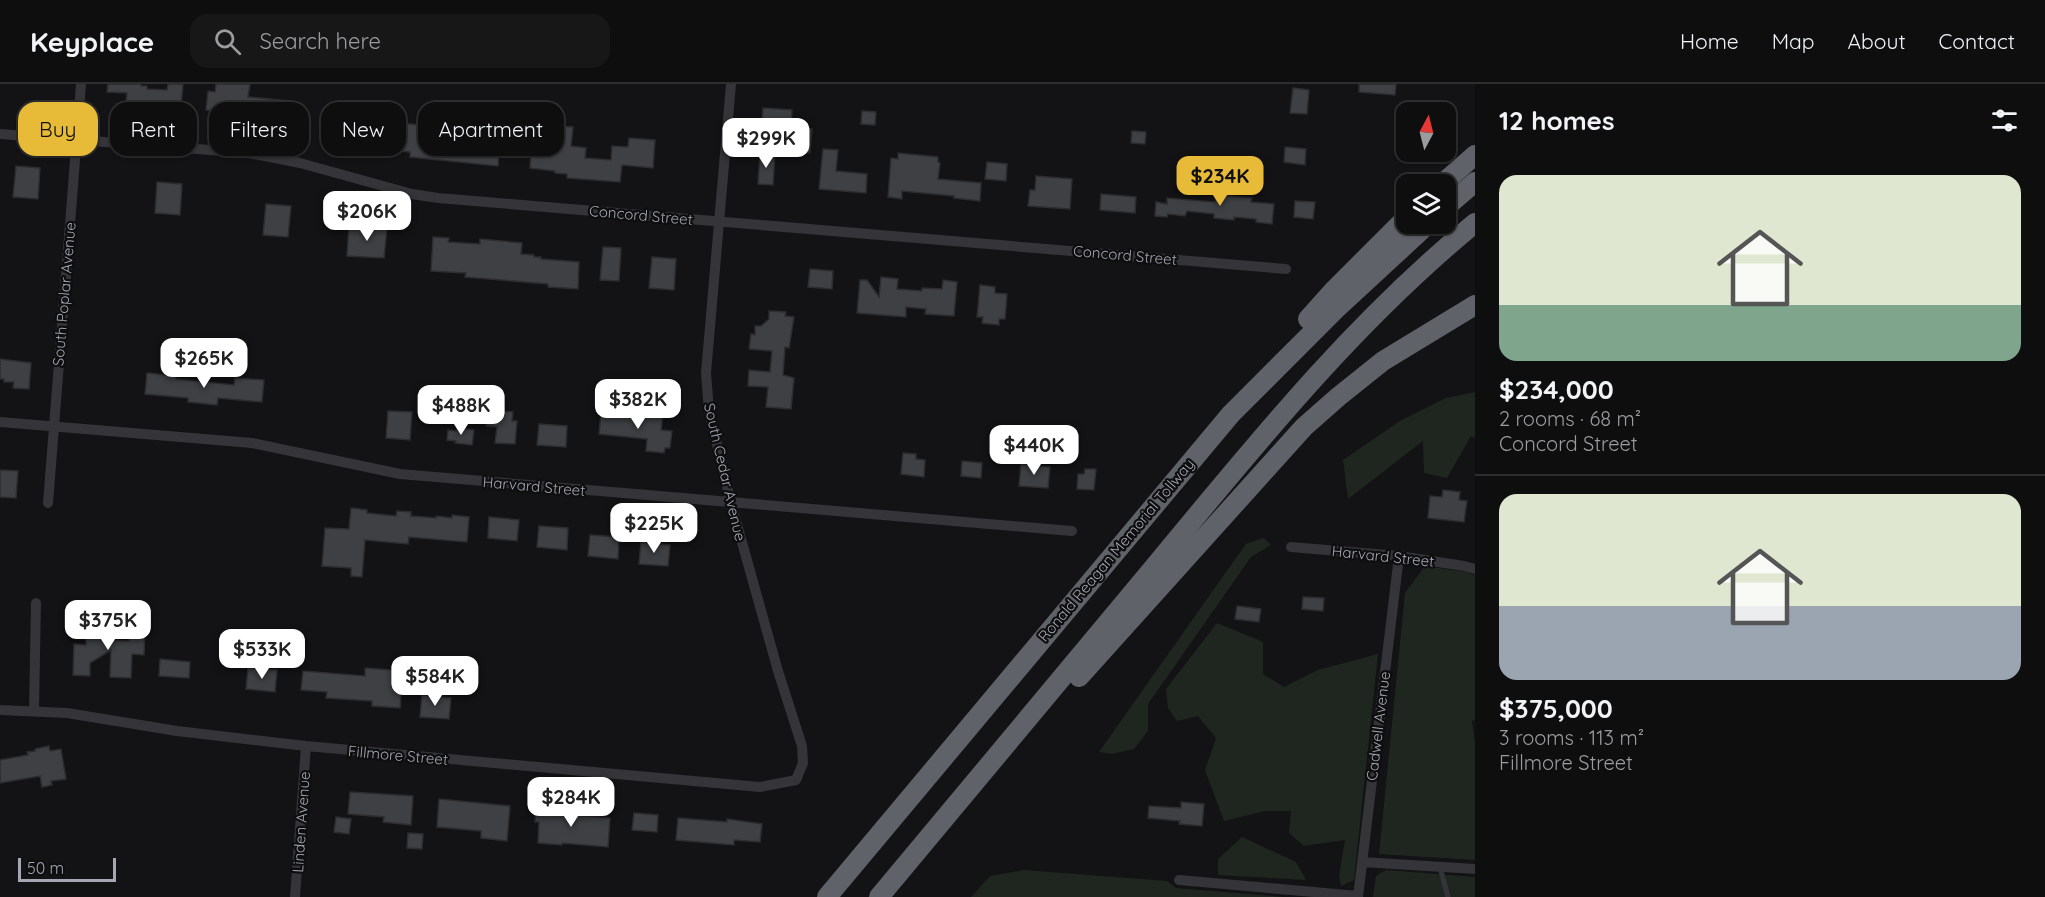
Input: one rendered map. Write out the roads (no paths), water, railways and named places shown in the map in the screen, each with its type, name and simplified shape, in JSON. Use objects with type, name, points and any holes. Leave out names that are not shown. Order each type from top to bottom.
[{"type":"highway","points":[[1453,174],[1475,155]]},
{"type":"highway","points":[[1456,198],[1475,182]]},
{"type":"highway","points":[[879,897],[954,810],[1272,423],[1335,353],[1394,294],[1475,222]]},
{"type":"highway","points":[[1231,414],[1335,289],[1396,228]]},
{"type":"highway","name":"Ronald Reagan Memorial Tollway","points":[[827,897],[1231,414],[1328,317],[1417,234]]},
{"type":"highway","points":[[954,810],[1119,634],[1304,428],[1383,361],[1475,305]]},
{"type":"street","name":"South Poplar Avenue","points":[[80,102],[81,84]]},
{"type":"street","name":"South Cedar Avenue","points":[[731,84],[706,374],[709,411],[731,503],[778,671],[802,746],[802,763],[796,780]]},
{"type":"street","name":"Concord Street","points":[[0,134],[18,135]]},
{"type":"street","name":"Concord Street","points":[[98,142],[274,157],[323,168],[412,194],[438,198],[1286,269]]},
{"type":"street","name":"South Poplar Avenue","points":[[48,503],[52,427],[76,156]]},
{"type":"street","name":"Harvard Street","points":[[0,422],[252,443],[400,474],[1072,531]]},
{"type":"street","name":"Harvard Street","points":[[1291,548],[1399,556],[1464,566],[1475,570]]},
{"type":"street","name":"Cadwell Avenue","points":[[1358,896],[1399,556]]},
{"type":"street","points":[[34,710],[36,603]]},
{"type":"street","name":"Fillmore Street","points":[[0,710],[67,713],[177,731],[306,746],[760,787],[796,780]]},
{"type":"street","name":"Linden Avenue","points":[[295,897],[306,746]]},
{"type":"street","points":[[1362,862],[1475,869]]},
{"type":"street","points":[[1179,880],[1358,896]]},
{"type":"lane","points":[[1440,867],[1448,897]]}]
